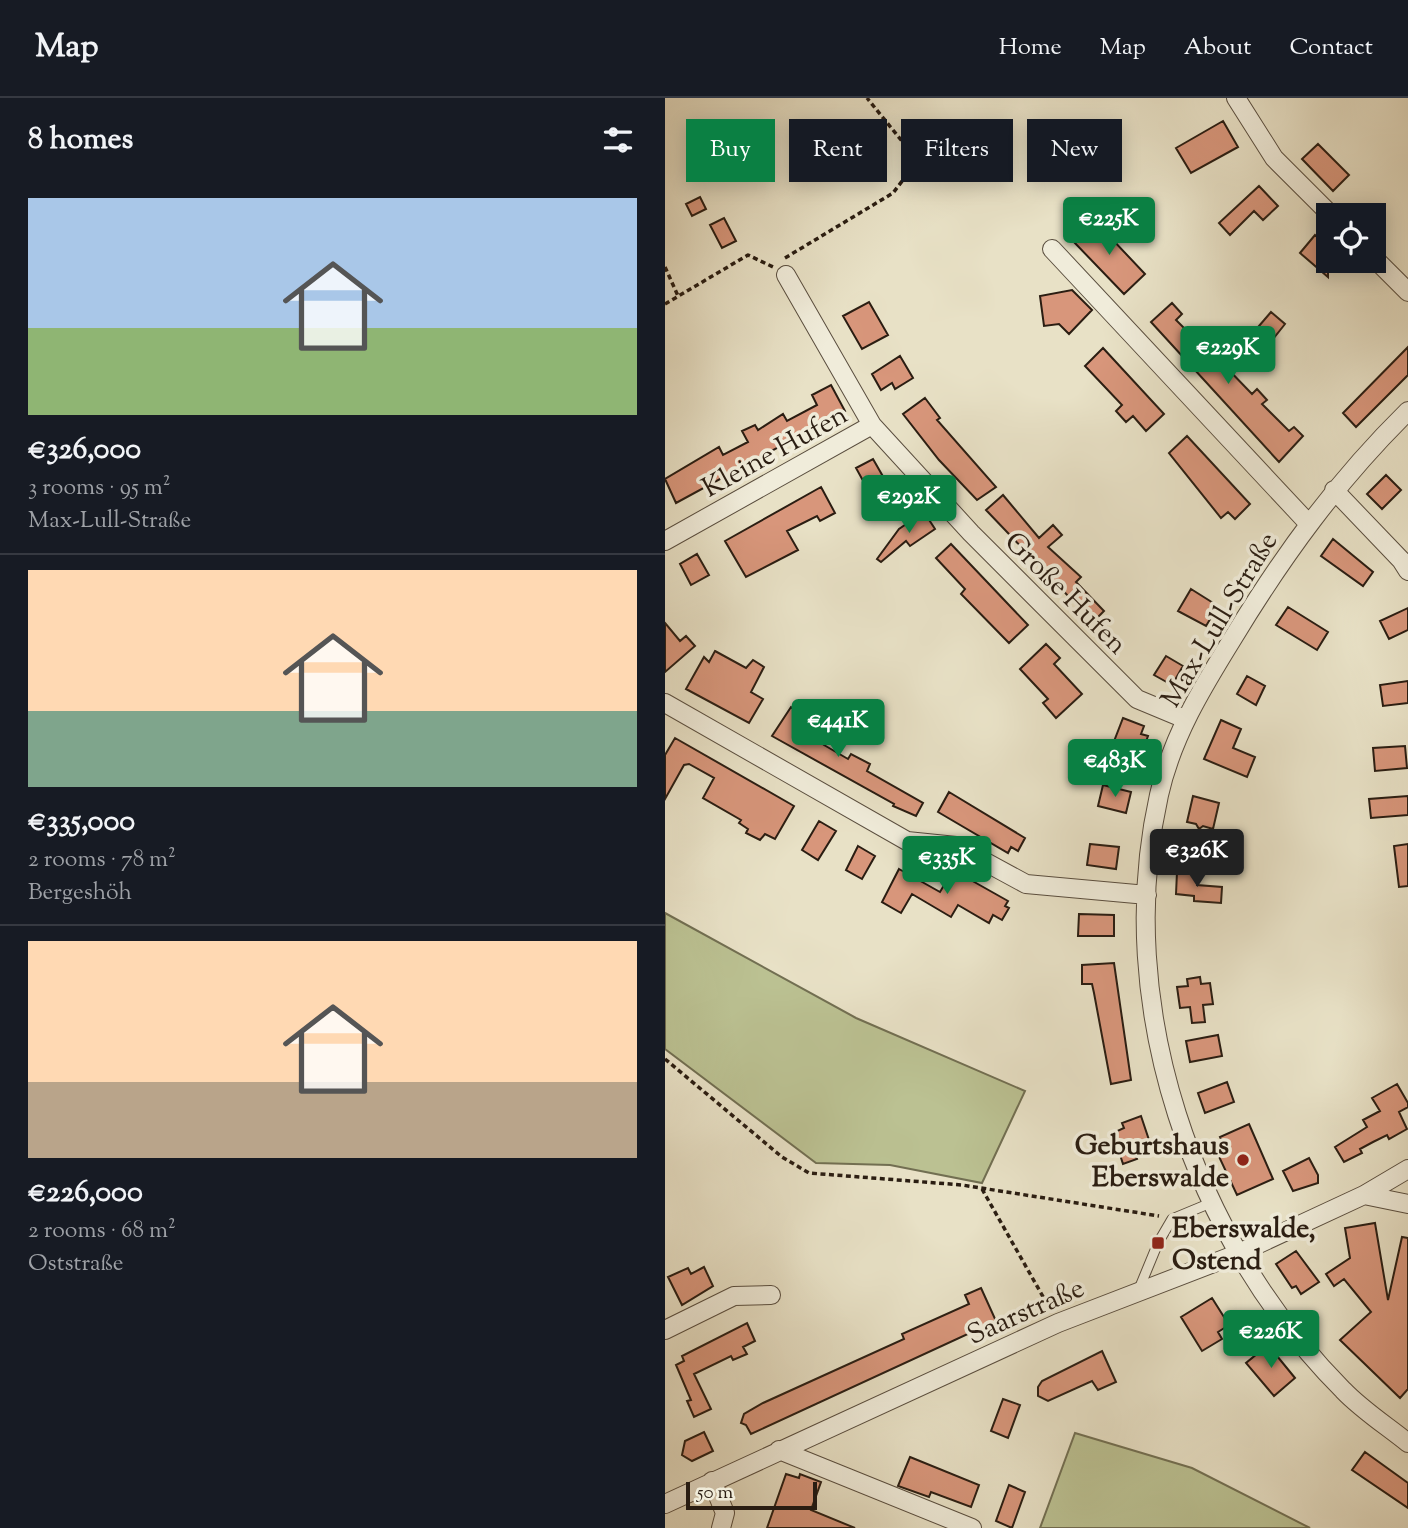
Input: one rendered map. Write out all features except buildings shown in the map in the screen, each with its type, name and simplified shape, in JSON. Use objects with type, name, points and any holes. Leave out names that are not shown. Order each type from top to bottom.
[{"type":"street","points":[[1236,98],[1274,158],[1319,203]]},
{"type":"street","points":[[1052,249],[1308,523]]},
{"type":"street","name":"Große Hufen","points":[[779,270],[872,425],[971,533],[1137,699],[1185,719]]},
{"type":"street","points":[[1386,270],[1408,292]]},
{"type":"street","name":"Max-Lull-Straße","points":[[1408,411],[1351,468],[1308,523],[1256,600],[1185,719],[1160,793],[1150,852],[1147,895],[1148,956],[1160,1054],[1176,1111],[1237,1254],[1289,1326],[1343,1391],[1408,1443]]},
{"type":"street","name":"Kleine Hufen","points":[[665,541],[872,425]]},
{"type":"street","points":[[1334,490],[1401,560],[1408,571]]},
{"type":"street","points":[[665,703],[907,841],[957,846],[1026,884],[1147,895]]},
{"type":"street","name":"Saarstraße","points":[[665,1504],[1058,1323],[1139,1289],[1237,1254],[1364,1195],[1408,1169]]},
{"type":"street","points":[[1364,1195],[1408,1204]]},
{"type":"street","points":[[665,1330],[734,1296],[771,1295]]},
{"type":"street","points":[[779,1450],[972,1528]]},
{"type":"street","points":[[712,1481],[725,1513],[721,1528]]},
{"type":"lane","points":[[1139,1289],[1158,1243],[1173,1219],[1213,1202]]},
{"type":"path","points":[[665,304],[748,255],[779,270],[893,193],[909,172],[910,151],[867,98]]},
{"type":"path","points":[[665,267],[678,296]]},
{"type":"path","points":[[665,1059],[782,1157],[809,1173],[982,1189],[1173,1219]]},
{"type":"path","points":[[982,1189],[1058,1323]]},
{"type":"green space","points":[[665,913],[856,1018],[1025,1091],[982,1183],[890,1165],[816,1163],[665,1049]]},
{"type":"green space","points":[[1075,1433],[1192,1468],[1310,1528],[1040,1528]]},
{"type":"place","name":"Geburtshaus Eberswalde","points":[[1243,1160]]},
{"type":"place","name":"Eberswalde, Ostend","points":[[1158,1243]]}]
